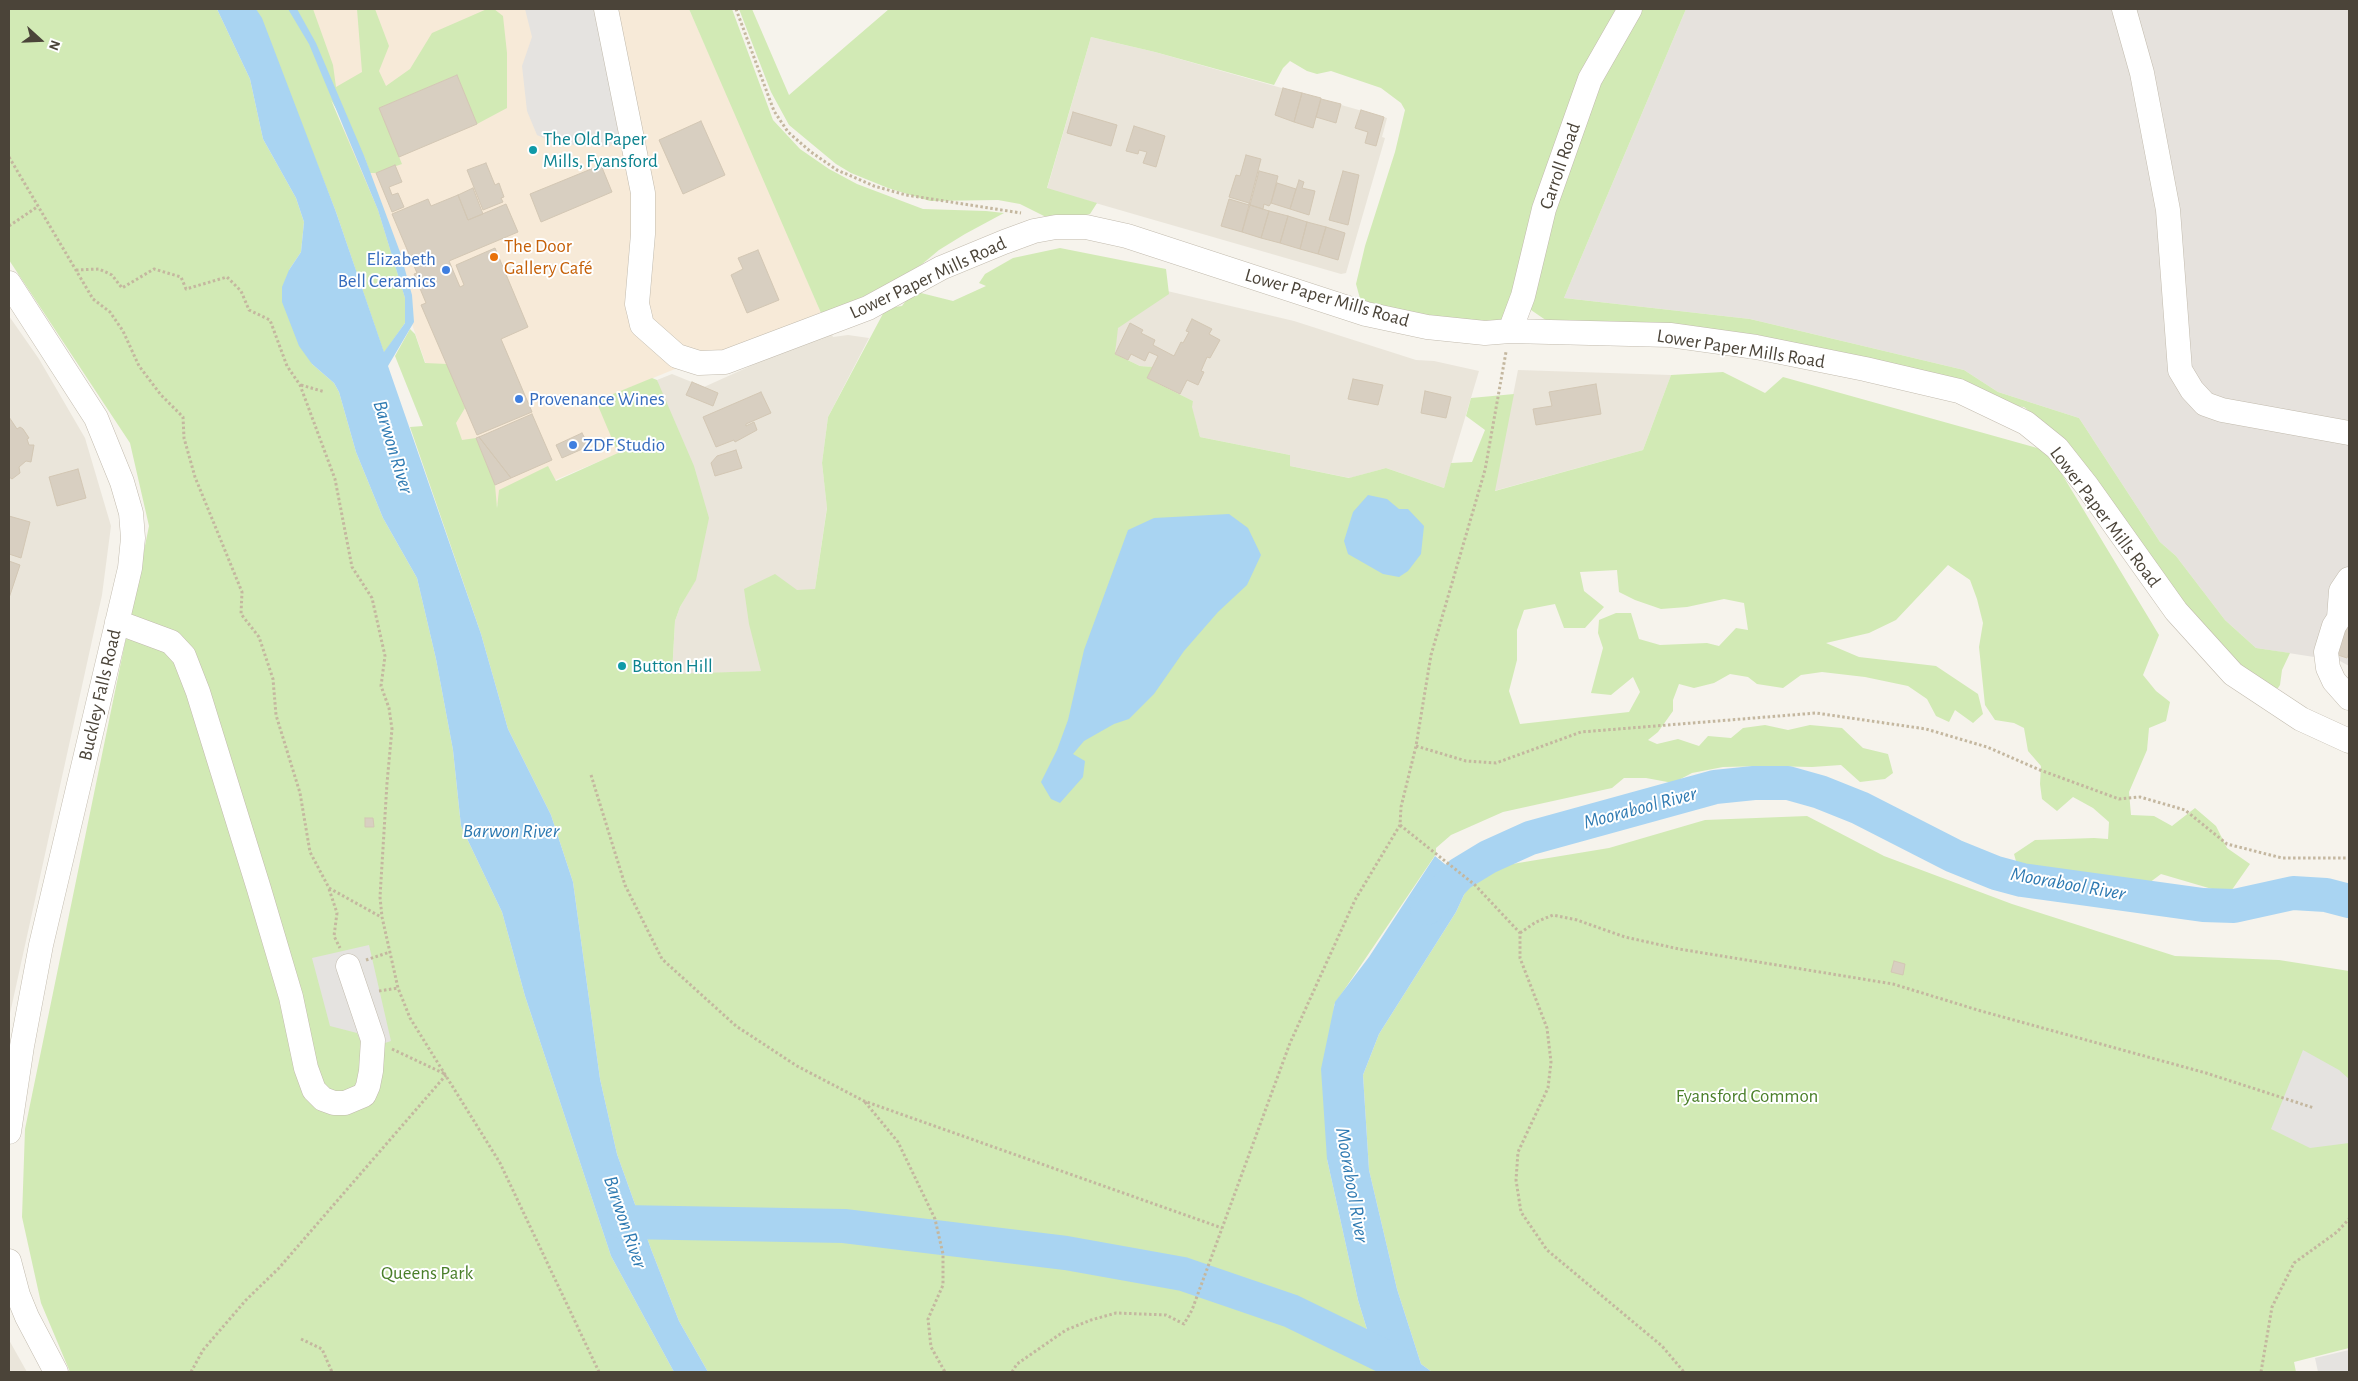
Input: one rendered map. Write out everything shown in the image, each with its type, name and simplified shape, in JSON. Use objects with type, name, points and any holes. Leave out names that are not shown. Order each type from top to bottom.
[{"type":"street","name":"Lower Paper Mills Road","points":[[606,9],[643,193],[643,234],[637,304],[642,326],[677,356],[699,362],[725,362],[868,308],[941,268],[1004,242],[1034,231],[1056,227],[1086,227],[1127,236],[1366,314],[1427,327],[1485,333],[1670,335],[1756,347],[1864,369],[1959,391],[2026,423],[2057,448],[2087,486],[2176,611],[2234,674],[2300,719],[2349,741]]},
{"type":"street","name":"Carroll Road","points":[[1510,332],[1523,296],[1544,208],[1590,79],[1630,9]]},
{"type":"street","points":[[2124,9],[2142,73],[2168,210],[2180,370],[2192,390],[2205,404],[2222,410],[2349,432]]},
{"type":"street","name":"Buckley Falls Road","points":[[9,284],[96,418],[122,482],[131,513],[133,538],[130,568],[41,946],[22,1046],[9,1132]]},
{"type":"street","points":[[2349,579],[2341,591],[2344,610],[2334,626],[2326,652],[2328,668],[2334,681],[2349,698]]},
{"type":"street","points":[[117,622],[171,642],[184,656],[192,675],[291,997],[306,1068],[314,1090],[323,1099],[334,1103],[345,1103],[364,1095],[370,1078],[373,1040],[348,966]]},
{"type":"street","points":[[9,1261],[18,1295],[27,1317],[56,1372]]},
{"type":"path","points":[[736,9],[774,111],[788,132],[817,156],[837,170],[874,186],[906,195],[1010,210],[1027,215]]},
{"type":"path","points":[[9,157],[93,299],[110,312],[122,331],[139,366],[161,395],[183,417],[184,438],[195,478],[242,592],[240,614],[259,637],[273,679],[276,715],[300,793],[310,852],[329,888],[337,913],[334,936],[348,966]]},
{"type":"path","points":[[9,226],[37,207]]},
{"type":"path","points":[[76,270],[99,269],[112,275],[122,288],[154,269],[181,277],[186,288],[227,277],[241,291],[248,310],[270,320],[287,366],[300,385],[335,479],[352,567],[372,598],[385,656],[381,686],[389,708],[392,729],[380,898],[382,917],[398,988],[410,1018],[500,1163],[599,1372]]},
{"type":"path","points":[[1012,1372],[1017,1364],[1066,1330],[1091,1320],[1116,1313],[1166,1315],[1184,1324],[1192,1310],[1290,1043],[1355,900],[1400,825],[1401,808],[1416,746],[1430,655],[1485,470],[1510,332]]},
{"type":"path","points":[[300,385],[325,392]]},
{"type":"path","points":[[1416,746],[1466,761],[1496,763],[1581,732],[1816,712],[1934,732],[1987,747],[2040,770],[2119,799],[2140,797],[2185,810],[2227,844],[2282,858],[2349,858]]},
{"type":"path","points":[[591,774],[625,885],[662,959],[736,1026],[797,1066],[864,1102],[1222,1228]]},
{"type":"path","points":[[1400,825],[1475,885],[1520,933],[1520,958],[1547,1028],[1551,1062],[1548,1088],[1518,1152],[1516,1180],[1522,1212],[1546,1250],[1662,1346],[1684,1372]]},
{"type":"path","points":[[329,888],[382,917]]},
{"type":"path","points":[[1520,933],[1536,922],[1553,915],[1577,920],[1625,937],[1679,949],[1893,984],[1981,1011],[2206,1073],[2314,1108]]},
{"type":"path","points":[[380,991],[398,988]]},
{"type":"path","points":[[373,1040],[446,1074]]},
{"type":"path","points":[[191,1372],[203,1350],[246,1300],[279,1268],[446,1074]]},
{"type":"path","points":[[864,1102],[898,1142],[935,1219],[943,1254],[943,1285],[928,1319],[931,1347],[945,1372]]},
{"type":"path","points":[[2261,1372],[2272,1307],[2294,1263],[2337,1232],[2349,1219]]},
{"type":"path","points":[[301,1339],[322,1349],[332,1372]]},
{"type":"shaded area","points":[[302,9],[689,9],[762,172],[828,330],[746,366],[675,369],[597,401],[619,453],[482,511],[430,376]]},
{"type":"shaded area","points":[[525,9],[597,9],[622,125],[619,136],[609,147],[557,144],[537,135],[527,111],[522,66],[532,37]]},
{"type":"shaded area","points":[[1686,9],[2349,9],[2349,666],[2340,661],[2256,648],[2225,620],[2176,556],[2160,542],[2079,418],[1998,392],[1964,370],[1750,319],[1564,298]]},
{"type":"shaded area","points":[[1091,37],[1155,52],[1387,118],[1382,137],[1385,138],[1346,273],[1341,274],[1047,189]]},
{"type":"shaded area","points":[[1142,285],[1294,321],[1416,360],[1434,361],[1479,371],[1444,488],[1386,468],[1350,478],[1290,466],[1290,455],[1200,437],[1191,406],[1193,401],[1147,378],[1152,367],[1140,366],[1115,354],[1116,331]]},
{"type":"shaded area","points":[[9,316],[39,359],[85,438],[111,526],[102,595],[9,1018]]},
{"type":"shaded area","points":[[830,330],[833,337],[848,335],[869,338],[828,417],[822,463],[827,507],[815,589],[762,671],[672,675],[675,621],[680,607],[696,579],[657,380],[672,374],[704,387]]},
{"type":"shaded area","points":[[1518,370],[1671,375],[1643,450],[1494,491]]},
{"type":"shaded area","points":[[369,945],[391,1041],[364,1050],[357,1033],[330,1026],[312,958]]},
{"type":"shaded area","points":[[2303,1050],[2339,1070],[2349,1079],[2349,1143],[2310,1148],[2271,1129]]},
{"type":"shaded area","points":[[9,1340],[27,1372],[9,1372]]},
{"type":"shaded area","points":[[2349,1350],[2349,1372],[2318,1372],[2315,1358]]},
{"type":"green space","name":"Queens Park","points":[[9,9],[217,9],[250,79],[263,139],[296,198],[304,222],[301,252],[289,270],[312,364],[334,383],[339,392],[356,452],[383,518],[417,578],[436,659],[453,750],[461,826],[502,912],[525,996],[611,1256],[674,1372],[70,1372],[41,1303],[22,1217],[25,1129],[149,526],[130,443],[9,260]]},
{"type":"green space","points":[[256,9],[313,9],[333,65],[336,87],[362,72],[357,9],[375,9],[389,46],[379,71],[386,86],[410,69],[432,33],[487,9],[494,9],[503,16],[507,53],[507,108],[477,124],[457,75],[379,108],[402,164],[376,173],[370,173],[365,158],[331,100],[378,210],[405,298],[405,323],[384,353],[336,212]]},
{"type":"green space","points":[[689,9],[732,9],[773,120],[800,149],[829,169],[857,184],[923,209],[1004,213],[965,234],[939,250],[921,265],[884,286],[843,307],[821,313]]},
{"type":"green space","points":[[739,9],[752,9],[789,95],[889,9],[1686,9],[1564,298],[1750,319],[1964,370],[1998,392],[2079,418],[2160,542],[2176,556],[2225,620],[2256,648],[2290,653],[2282,670],[2280,685],[2278,688],[2273,688],[2262,683],[2221,649],[2035,416],[2024,407],[2006,405],[1972,395],[1550,323],[1531,310],[1531,296],[1514,326],[1474,325],[1361,302],[1356,284],[1365,246],[1395,152],[1405,110],[1401,103],[1381,88],[1331,71],[1317,74],[1307,71],[1290,61],[1283,68],[1274,85],[1155,52],[1091,37],[1047,188],[1097,203],[1090,214],[1079,217],[1048,218],[1020,204],[998,200],[930,201],[888,188],[851,173],[836,164],[789,125],[771,92]]},
{"type":"green space","points":[[1060,248],[1166,269],[1169,294],[1118,328],[1115,354],[1140,366],[1153,367],[1147,378],[1193,401],[1192,407],[1200,437],[1290,455],[1290,466],[1349,478],[1386,468],[1444,488],[1451,463],[1472,462],[1485,430],[1466,416],[1471,398],[1514,394],[1495,491],[1643,450],[1671,375],[1723,372],[1765,393],[1783,377],[2048,451],[2159,635],[2143,675],[2156,691],[2170,702],[2166,721],[2149,728],[2147,750],[2129,792],[2131,815],[2154,816],[2172,826],[2195,808],[2216,826],[2227,848],[2250,864],[2229,894],[2161,874],[2137,892],[2019,872],[2014,854],[2035,840],[2108,839],[2109,822],[2093,808],[2073,797],[2057,811],[2042,799],[2040,784],[2041,766],[2028,751],[2024,728],[2014,723],[1995,720],[1985,705],[1979,647],[1983,623],[1977,599],[1970,580],[1948,565],[1896,620],[1869,633],[1826,643],[1859,657],[1936,666],[1978,694],[1983,714],[1973,723],[1955,710],[1949,722],[1936,716],[1927,699],[1908,686],[1865,677],[1822,672],[1801,675],[1783,688],[1757,684],[1748,677],[1730,674],[1714,683],[1694,688],[1679,684],[1673,700],[1673,711],[1658,732],[1648,740],[1657,744],[1678,739],[1699,746],[1708,736],[1731,738],[1743,728],[1765,725],[1788,730],[1810,725],[1842,728],[1863,748],[1888,754],[1893,773],[1885,779],[1860,782],[1841,765],[1812,767],[1723,767],[1692,773],[1673,783],[1646,778],[1624,778],[1612,788],[1503,812],[1451,835],[1436,848],[1436,854],[1334,1005],[1327,1159],[1358,1300],[1380,1372],[708,1372],[679,1321],[617,1154],[600,1079],[573,882],[551,815],[508,729],[481,634],[410,427],[423,426],[395,356],[410,329],[415,334],[425,363],[447,364],[465,408],[456,423],[462,440],[476,438],[495,485],[497,508],[499,490],[548,466],[556,481],[618,453],[596,401],[652,378],[657,380],[694,466],[709,518],[696,580],[680,607],[675,621],[672,674],[761,671],[749,624],[744,589],[775,574],[797,590],[815,589],[827,508],[822,463],[828,417],[886,308],[902,306],[913,291],[953,301],[986,286],[979,283],[985,274],[1013,258]],"holes":[[[1617,570],[1619,592],[1661,609],[1687,607],[1724,599],[1744,603],[1748,630],[1736,628],[1719,646],[1707,643],[1660,645],[1639,639],[1631,613],[1616,613],[1599,620],[1598,633],[1603,648],[1591,693],[1611,695],[1633,677],[1640,692],[1629,712],[1520,724],[1509,691],[1517,660],[1517,630],[1524,610],[1555,604],[1564,628],[1585,628],[1604,607],[1584,591],[1580,572]]]},
{"type":"green space","name":"Fyansford Common","points":[[1807,816],[1884,856],[2012,904],[2175,956],[2279,960],[2349,971],[2349,1348],[2294,1362],[2296,1372],[1432,1372],[1421,1364],[1397,1289],[1369,1170],[1363,1075],[1379,1034],[1456,912],[1469,884],[1500,866],[1609,848],[1705,820]]},
{"type":"water","name":"Barwon River","points":[[217,9],[256,9],[262,18],[336,212],[384,352],[405,323],[405,298],[378,210],[309,44],[288,9],[297,9],[316,43],[365,158],[400,252],[412,295],[414,322],[388,366],[481,634],[508,729],[551,815],[573,882],[600,1079],[617,1154],[679,1321],[708,1372],[674,1372],[611,1256],[525,996],[502,912],[461,826],[453,750],[436,659],[417,578],[383,518],[356,452],[339,392],[334,383],[312,364],[299,346],[282,302],[282,287],[289,270],[301,252],[304,222],[296,198],[263,139],[250,79]]},
{"type":"water","points":[[1368,495],[1387,499],[1399,509],[1408,509],[1424,526],[1421,554],[1408,571],[1399,577],[1383,574],[1348,554],[1344,541],[1353,512]]},
{"type":"water","points":[[1229,514],[1248,528],[1261,555],[1247,585],[1218,612],[1184,651],[1154,694],[1129,719],[1114,724],[1084,741],[1073,754],[1085,761],[1083,777],[1060,803],[1051,799],[1041,782],[1057,750],[1068,720],[1084,650],[1128,530],[1154,518]]},
{"type":"water","points":[[1435,856],[1469,884],[1456,912],[1379,1034],[1363,1075],[1369,1170],[1397,1289],[1421,1364],[1432,1372],[1380,1372],[1358,1300],[1327,1159],[1321,1069],[1335,1002],[1369,957]]},
{"type":"building","points":[[457,75],[477,124],[399,157],[379,108]]},
{"type":"building","points":[[1283,88],[1302,93],[1294,122],[1275,115]]},
{"type":"building","points":[[1302,93],[1321,98],[1313,128],[1294,122]]},
{"type":"building","points":[[1321,99],[1341,104],[1336,123],[1316,117]]},
{"type":"building","points":[[1361,110],[1384,117],[1376,146],[1365,143],[1368,132],[1355,128]]},
{"type":"building","points":[[1073,112],[1117,125],[1111,146],[1067,133]]},
{"type":"building","points":[[701,121],[725,175],[683,194],[659,140]]},
{"type":"building","points":[[1134,126],[1165,136],[1156,167],[1143,163],[1147,152],[1139,150],[1138,154],[1126,151]]},
{"type":"building","points":[[1246,155],[1261,159],[1242,232],[1221,226],[1229,199],[1249,205],[1249,203],[1229,197],[1236,175],[1240,176]]},
{"type":"building","points":[[486,163],[495,185],[499,183],[504,197],[501,198],[503,202],[483,210],[467,170]]},
{"type":"building","points":[[395,165],[402,182],[389,187],[392,195],[398,193],[404,207],[392,212],[376,173]]},
{"type":"building","points":[[601,165],[612,192],[541,222],[530,194]]},
{"type":"building","points":[[1259,171],[1278,176],[1271,203],[1269,206],[1264,204],[1263,209],[1250,205]]},
{"type":"building","points":[[1343,171],[1359,175],[1348,225],[1329,220]]},
{"type":"building","points":[[1299,180],[1304,182],[1302,188],[1315,191],[1309,215],[1290,209]]},
{"type":"building","points":[[1277,183],[1296,189],[1290,209],[1271,203]]},
{"type":"building","points":[[473,188],[483,214],[468,220],[458,195]]},
{"type":"building","points":[[458,195],[468,220],[506,204],[518,232],[449,261],[460,287],[464,285],[456,265],[495,248],[528,327],[501,339],[532,412],[477,435],[421,305],[426,303],[414,274],[417,273],[392,214],[428,199],[431,206]]},
{"type":"building","points":[[1250,205],[1269,211],[1261,238],[1242,232]]},
{"type":"building","points":[[1269,211],[1288,216],[1280,243],[1261,238]]},
{"type":"building","points":[[1288,216],[1307,222],[1300,249],[1280,243]]},
{"type":"building","points":[[1307,222],[1326,227],[1318,254],[1300,249]]},
{"type":"building","points":[[1326,227],[1345,233],[1338,260],[1318,254]]},
{"type":"building","points":[[758,250],[779,300],[747,313],[731,275],[743,269],[738,258]]},
{"type":"building","points":[[1192,319],[1212,329],[1209,334],[1220,340],[1210,358],[1207,357],[1201,371],[1204,372],[1198,385],[1187,380],[1180,394],[1147,378],[1158,356],[1149,352],[1145,361],[1131,354],[1128,360],[1115,354],[1130,323],[1143,330],[1141,333],[1155,340],[1153,345],[1174,356],[1189,332],[1186,331]]},
{"type":"building","points":[[1353,379],[1383,385],[1378,405],[1348,399]]},
{"type":"building","points":[[692,382],[718,393],[713,406],[686,395]]},
{"type":"building","points":[[1596,384],[1601,414],[1536,425],[1533,409],[1552,406],[1549,392]]},
{"type":"building","points":[[1425,391],[1451,397],[1446,418],[1421,413]]},
{"type":"building","points":[[761,392],[771,413],[746,424],[746,426],[754,422],[757,430],[735,442],[734,440],[716,447],[703,417]]},
{"type":"building","points":[[532,414],[552,460],[511,478],[479,437]]},
{"type":"building","points":[[9,417],[17,429],[20,427],[23,429],[29,438],[27,439],[29,445],[34,445],[31,462],[26,461],[19,467],[20,473],[12,479],[9,477]]},
{"type":"building","points":[[582,433],[589,446],[562,458],[556,445]]},
{"type":"building","points":[[479,437],[511,478],[495,485],[476,438]]},
{"type":"building","points":[[736,450],[742,468],[715,476],[711,463],[717,456]]},
{"type":"building","points":[[78,469],[86,498],[57,506],[49,477]]},
{"type":"building","points":[[9,516],[30,522],[21,558],[9,554]]},
{"type":"building","points":[[9,561],[20,565],[9,598]]},
{"type":"building","points":[[2349,620],[2349,652],[2347,658],[2335,654]]},
{"type":"building","points":[[365,818],[373,818],[374,827],[365,827]]},
{"type":"building","points":[[1894,961],[1905,964],[1903,975],[1891,972]]},
{"type":"waterway","name":"Moorabool River","points":[[1427,908],[1460,874],[1488,857],[1530,838],[1715,787],[1754,783],[1788,783],[1820,792],[1860,808],[1954,856],[1996,873],[2022,880],[2203,905],[2234,906],[2293,893],[2326,895],[2349,901]]},
{"type":"waterway","points":[[622,1222],[844,1226],[1066,1253],[1183,1274],[1291,1311],[1400,1364]]},
{"type":"place","name":"The Old Paper Mills, Fyansford","points":[[533,150]]},
{"type":"place","name":"The Door Gallery Café","points":[[494,257]]},
{"type":"place","name":"Elizabeth Bell Ceramics","points":[[446,270]]},
{"type":"place","name":"Provenance Wines","points":[[519,399]]},
{"type":"place","name":"ZDF Studio","points":[[573,445]]},
{"type":"place","name":"Button Hill","points":[[622,666]]}]
